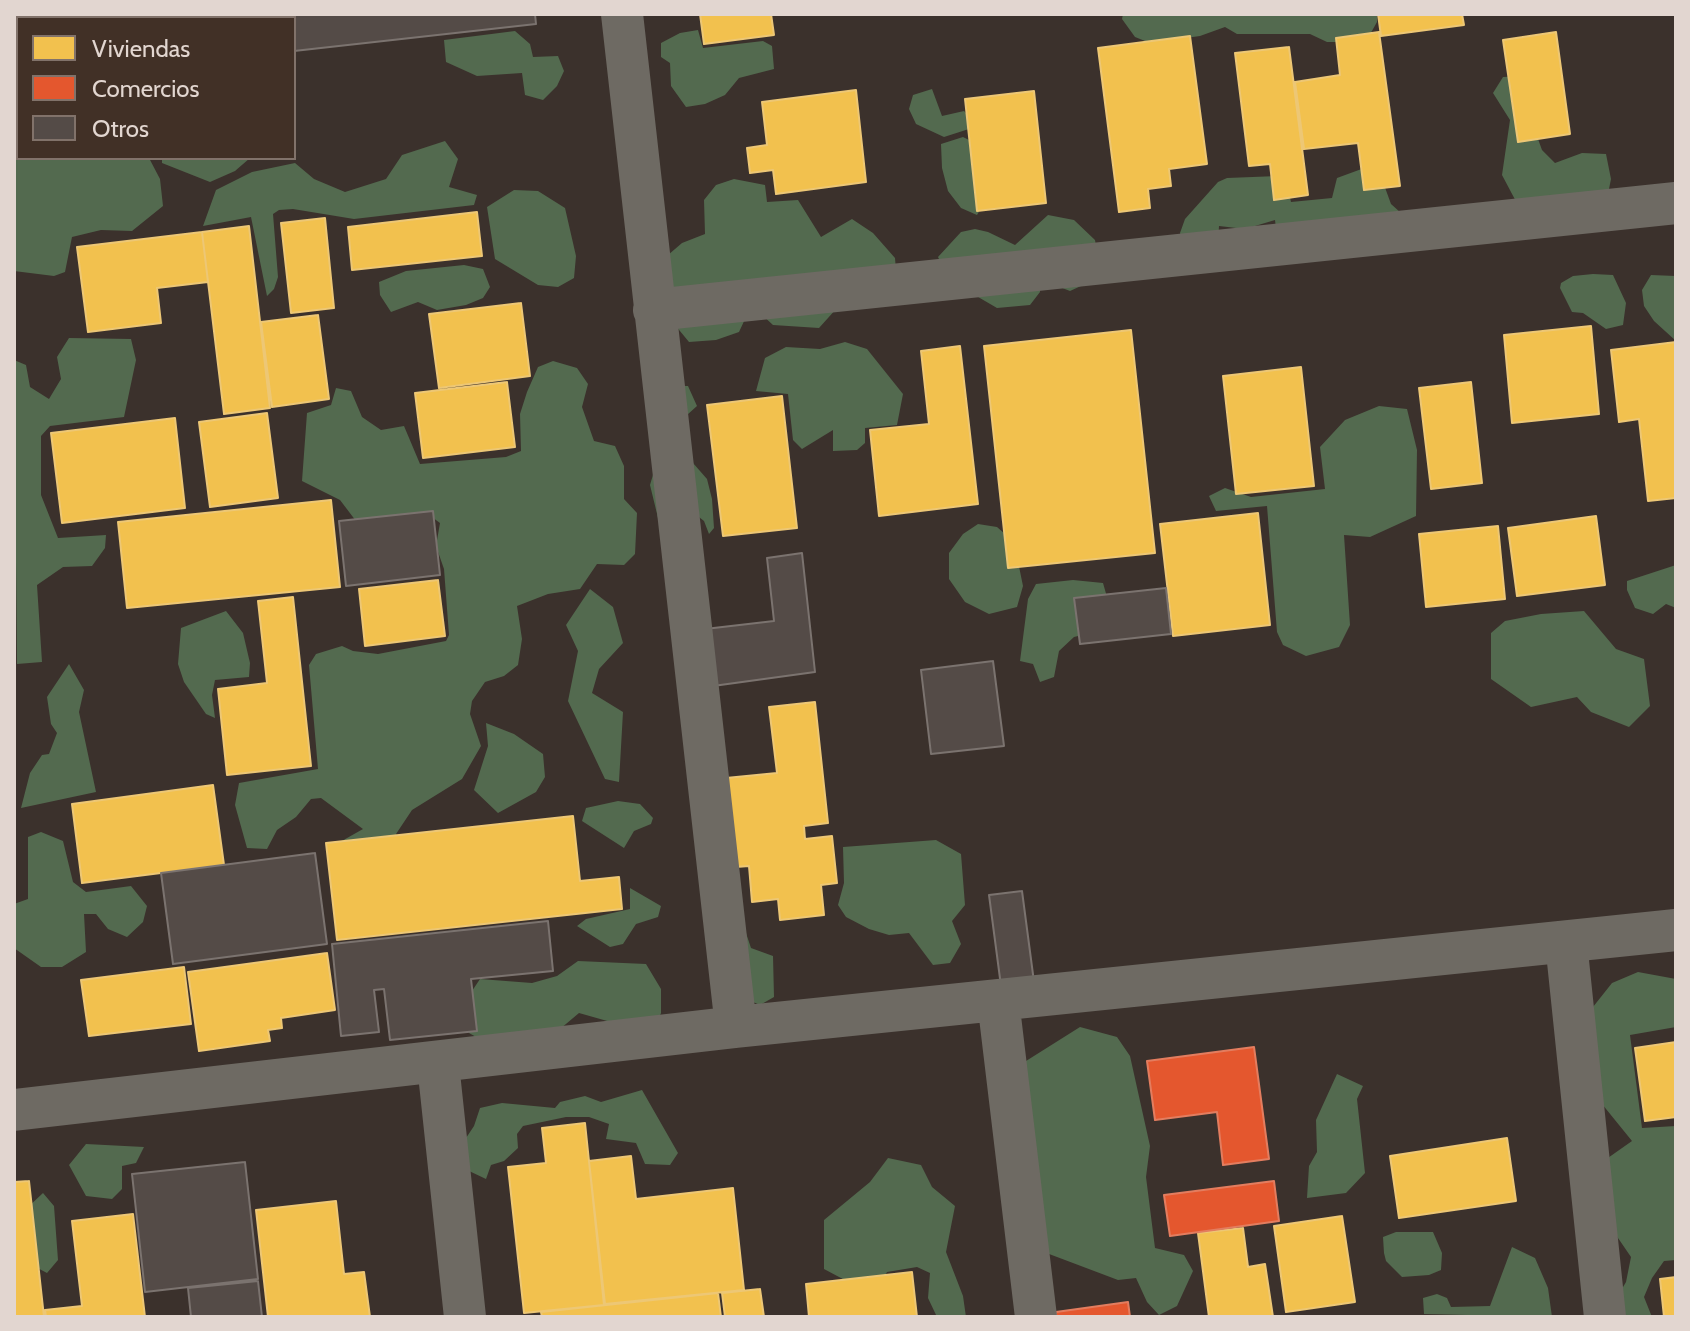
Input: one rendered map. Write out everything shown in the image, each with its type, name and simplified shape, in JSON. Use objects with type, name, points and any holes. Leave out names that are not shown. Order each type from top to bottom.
[{"type":"street","points":[[622,14],[736,1027]]},
{"type":"street","points":[[654,310],[1676,203]]},
{"type":"street","points":[[14,1110],[438,1064],[736,1027],[1676,930]]},
{"type":"street","points":[[1566,942],[1605,1317]]},
{"type":"street","points":[[998,1000],[1036,1317]]},
{"type":"street","points":[[438,1064],[465,1317]]},
{"type":"green space","points":[[1123,14],[1377,14],[1377,22],[1368,38],[1351,42],[1327,42],[1310,34],[1237,34],[1225,27],[1200,36],[1150,43],[1135,37],[1122,19]]},
{"type":"green space","points":[[698,30],[703,48],[763,41],[772,46],[774,69],[739,78],[725,95],[705,104],[686,107],[671,86],[670,63],[661,57],[661,43],[680,33]]},
{"type":"green space","points":[[14,31],[16,160],[150,160],[160,179],[163,206],[132,231],[101,230],[72,237],[65,272],[54,276],[14,271]]},
{"type":"green space","points":[[515,31],[530,44],[533,57],[558,56],[564,71],[557,86],[543,100],[525,95],[522,73],[477,76],[446,62],[444,40]]},
{"type":"green space","points":[[1523,76],[1540,126],[1538,139],[1542,150],[1555,163],[1582,153],[1606,154],[1611,179],[1606,204],[1520,209],[1502,175],[1510,120],[1493,93],[1503,77]]},
{"type":"green space","points":[[932,89],[942,116],[964,111],[973,120],[972,128],[944,137],[916,124],[909,109],[913,95]]},
{"type":"green space","points":[[963,137],[981,146],[987,198],[977,215],[961,208],[948,191],[942,168],[941,144]]},
{"type":"green space","points":[[445,141],[458,159],[449,187],[477,195],[474,205],[354,219],[293,209],[279,210],[273,214],[278,277],[274,289],[267,296],[251,217],[203,226],[216,190],[252,172],[295,163],[314,179],[345,192],[386,179],[402,155]]},
{"type":"green space","points":[[162,160],[248,160],[235,171],[210,182],[162,163]]},
{"type":"green space","points":[[1367,167],[1379,171],[1391,204],[1401,213],[1277,236],[1275,220],[1245,229],[1219,226],[1218,243],[1184,250],[1180,233],[1185,219],[1218,182],[1227,178],[1278,176],[1286,179],[1291,202],[1332,198],[1337,178]]},
{"type":"green space","points":[[734,179],[765,185],[767,202],[798,200],[821,237],[852,219],[873,233],[895,258],[897,282],[846,298],[819,328],[773,325],[746,300],[746,317],[739,332],[716,340],[689,342],[675,325],[647,273],[682,243],[705,234],[704,200],[716,185]]},
{"type":"green space","points":[[514,190],[538,191],[565,208],[576,256],[574,278],[558,287],[538,285],[495,259],[487,207]]},
{"type":"green space","points":[[1048,215],[1074,220],[1095,240],[1098,257],[1094,280],[1070,291],[1052,284],[1039,270],[1040,292],[1030,305],[997,308],[949,280],[938,257],[961,232],[975,229],[988,232],[1015,245]]},
{"type":"green space","points":[[464,265],[483,269],[490,287],[483,298],[466,305],[437,310],[418,302],[391,312],[380,295],[379,282],[406,271]]},
{"type":"green space","points":[[1613,275],[1626,303],[1623,325],[1606,329],[1583,313],[1572,312],[1560,288],[1561,283],[1573,276]]},
{"type":"green space","points":[[1651,275],[1676,276],[1676,341],[1654,321],[1644,306],[1642,290]]},
{"type":"green space","points":[[69,338],[131,339],[136,360],[124,417],[50,426],[41,436],[41,495],[58,538],[106,535],[105,548],[92,566],[63,567],[37,585],[42,662],[17,664],[14,360],[26,365],[30,387],[49,399],[61,379],[57,357]]},
{"type":"green space","points":[[845,342],[867,349],[903,394],[897,425],[865,428],[865,443],[857,450],[833,451],[833,430],[802,449],[793,440],[788,394],[756,391],[765,358],[786,347],[820,349]]},
{"type":"green space","points":[[553,361],[577,368],[588,384],[582,407],[594,441],[615,446],[624,466],[624,499],[637,513],[635,554],[624,565],[597,564],[580,589],[548,594],[517,606],[522,639],[518,665],[504,676],[485,682],[472,701],[470,714],[481,746],[462,779],[412,810],[396,834],[424,879],[340,842],[363,829],[321,798],[311,799],[296,817],[277,830],[267,849],[247,848],[235,805],[239,783],[318,769],[309,665],[316,654],[342,646],[353,651],[378,654],[446,641],[449,635],[444,569],[436,546],[440,523],[425,512],[359,525],[340,500],[302,481],[307,413],[331,405],[336,388],[351,391],[362,417],[381,430],[404,426],[420,464],[506,457],[521,451],[520,414],[538,367]]},
{"type":"green space","points":[[679,386],[688,386],[697,406],[687,415],[693,463],[707,479],[712,499],[714,528],[709,534],[704,521],[690,510],[658,518],[650,485]]},
{"type":"green space","points":[[1379,406],[1407,409],[1417,450],[1416,516],[1370,537],[1344,535],[1350,625],[1339,647],[1306,656],[1283,645],[1277,632],[1267,506],[1216,511],[1209,496],[1225,488],[1251,497],[1325,489],[1320,447],[1345,420]]},
{"type":"green space","points":[[978,524],[997,527],[1014,542],[1023,586],[1017,607],[989,614],[965,602],[949,579],[949,553],[963,534]]},
{"type":"green space","points":[[1676,565],[1676,608],[1666,604],[1653,614],[1635,608],[1627,590],[1627,581]]},
{"type":"green space","points":[[1073,580],[1103,583],[1111,611],[1103,630],[1074,637],[1059,651],[1054,677],[1040,682],[1033,664],[1020,661],[1028,599],[1036,584]]},
{"type":"green space","points":[[590,589],[613,607],[623,643],[599,669],[592,693],[623,712],[619,782],[605,779],[568,701],[578,651],[566,625]]},
{"type":"green space","points":[[226,611],[243,633],[250,663],[249,677],[215,680],[212,695],[215,718],[206,714],[184,682],[178,664],[181,628]]},
{"type":"green space","points":[[1584,611],[1616,649],[1644,659],[1650,706],[1629,727],[1591,712],[1577,697],[1531,707],[1491,679],[1491,633],[1505,621],[1541,614]]},
{"type":"green space","points":[[69,664],[84,690],[79,712],[96,792],[21,808],[30,773],[42,755],[49,754],[57,733],[51,724],[47,697]]},
{"type":"green space","points":[[486,723],[514,734],[543,754],[545,777],[536,792],[498,813],[474,790],[488,746]]},
{"type":"green space","points":[[618,801],[640,804],[653,818],[651,824],[634,831],[624,848],[582,821],[586,808]]},
{"type":"green space","points":[[41,832],[63,841],[73,882],[86,892],[131,886],[147,906],[143,922],[127,937],[108,929],[96,914],[84,914],[86,952],[62,967],[41,967],[14,948],[14,904],[28,899],[28,837]]},
{"type":"green space","points":[[936,840],[961,854],[965,905],[952,921],[961,944],[950,963],[933,965],[909,933],[889,935],[869,929],[846,917],[838,905],[844,883],[843,847]]},
{"type":"green space","points":[[630,888],[661,906],[658,917],[636,924],[623,944],[610,947],[577,926],[586,919],[630,909]]},
{"type":"green space","points":[[743,924],[751,948],[773,956],[774,997],[760,1005],[746,999]]},
{"type":"green space","points":[[578,961],[646,964],[661,989],[661,1013],[653,1034],[579,1013],[528,1056],[503,1052],[469,1033],[462,1006],[480,979],[532,983],[557,976]]},
{"type":"green space","points":[[1638,972],[1676,979],[1676,1027],[1630,1035],[1642,1128],[1676,1126],[1676,1260],[1664,1261],[1644,1297],[1652,1317],[1614,1317],[1613,1304],[1626,1282],[1631,1257],[1605,1219],[1605,1160],[1632,1141],[1589,1088],[1589,1012],[1612,983]]},
{"type":"green space","points":[[1080,1027],[1117,1037],[1130,1056],[1150,1146],[1146,1177],[1155,1248],[1184,1255],[1193,1271],[1177,1306],[1159,1315],[1147,1302],[1136,1278],[1118,1280],[1012,1240],[999,1078]]},
{"type":"green space","points":[[1337,1074],[1363,1086],[1357,1099],[1365,1173],[1346,1193],[1307,1198],[1309,1166],[1317,1152],[1316,1120]]},
{"type":"green space","points":[[642,1090],[678,1153],[670,1165],[645,1164],[636,1143],[606,1139],[609,1124],[589,1117],[566,1117],[523,1126],[517,1134],[518,1148],[504,1161],[491,1165],[486,1179],[467,1170],[462,1144],[474,1126],[480,1108],[502,1103],[555,1108],[560,1102],[585,1096],[601,1102]]},
{"type":"green space","points":[[86,1144],[144,1147],[136,1163],[122,1166],[122,1189],[112,1199],[86,1196],[69,1165]]},
{"type":"green space","points":[[888,1158],[921,1165],[932,1187],[955,1206],[946,1252],[963,1296],[966,1317],[937,1317],[928,1298],[930,1273],[917,1267],[887,1272],[882,1281],[856,1286],[824,1269],[824,1220],[870,1182]]},
{"type":"green space","points":[[43,1193],[54,1206],[58,1260],[47,1273],[15,1256],[27,1208]]},
{"type":"green space","points":[[1396,1232],[1433,1232],[1442,1253],[1441,1270],[1429,1275],[1402,1277],[1386,1261],[1384,1253],[1383,1237]]},
{"type":"green space","points":[[1512,1247],[1535,1258],[1548,1288],[1552,1317],[1424,1314],[1423,1298],[1437,1294],[1447,1298],[1451,1307],[1490,1306]]},
{"type":"building: Viviendas","points":[[700,14],[771,14],[774,35],[704,44]]},
{"type":"building: Viviendas","points":[[1378,14],[1462,14],[1464,25],[1381,36]]},
{"type":"building: Viviendas","points":[[1379,32],[1400,186],[1364,190],[1358,143],[1304,149],[1295,82],[1340,75],[1336,38]]},
{"type":"building: Viviendas","points":[[1556,32],[1570,134],[1518,142],[1503,40]]},
{"type":"building: Viviendas","points":[[1190,36],[1207,164],[1169,169],[1171,186],[1148,189],[1150,208],[1119,212],[1098,48]]},
{"type":"building: Viviendas","points":[[1289,47],[1308,195],[1274,200],[1270,164],[1249,166],[1235,53]]},
{"type":"building: Viviendas","points":[[856,90],[866,182],[776,194],[773,170],[750,173],[747,148],[767,145],[762,102]]},
{"type":"building: Viviendas","points":[[1034,91],[1046,203],[977,211],[965,99]]},
{"type":"building: Viviendas","points":[[477,212],[482,256],[352,270],[348,227]]},
{"type":"building: Viviendas","points":[[325,218],[334,308],[291,313],[281,223]]},
{"type":"building: Viviendas","points":[[249,226],[270,408],[224,414],[202,232]]},
{"type":"building: Viviendas","points":[[202,232],[208,282],[157,288],[161,323],[88,332],[77,247]]},
{"type":"building: Viviendas","points":[[521,303],[530,376],[439,388],[429,314]]},
{"type":"building: Viviendas","points":[[318,315],[329,399],[272,407],[261,322]]},
{"type":"building: Viviendas","points":[[1591,326],[1599,414],[1512,423],[1504,335]]},
{"type":"building: Viviendas","points":[[1131,330],[1155,553],[1008,568],[984,346]]},
{"type":"building: Viviendas","points":[[1676,342],[1676,498],[1648,501],[1639,419],[1619,422],[1611,350]]},
{"type":"building: Viviendas","points":[[960,346],[978,504],[879,516],[870,430],[929,424],[921,351]]},
{"type":"building: Viviendas","points":[[1301,367],[1314,486],[1236,494],[1223,376]]},
{"type":"building: Viviendas","points":[[507,382],[515,447],[423,458],[415,393]]},
{"type":"building: Viviendas","points":[[1471,382],[1482,483],[1431,489],[1419,388]]},
{"type":"building: Viviendas","points":[[782,396],[797,528],[723,536],[707,405]]},
{"type":"building: Viviendas","points":[[267,413],[278,498],[210,507],[199,422]]},
{"type":"building: Viviendas","points":[[175,418],[185,508],[62,523],[51,433]]},
{"type":"building: Viviendas","points":[[331,500],[340,587],[127,608],[118,522]]},
{"type":"building: Viviendas","points":[[1258,513],[1270,625],[1173,636],[1160,524]]},
{"type":"building: Viviendas","points":[[1596,516],[1605,585],[1517,596],[1508,528]]},
{"type":"building: Viviendas","points":[[1498,526],[1505,599],[1426,607],[1419,534]]},
{"type":"building: Viviendas","points":[[438,580],[445,636],[365,646],[359,589]]},
{"type":"building: Viviendas","points":[[293,597],[311,766],[227,775],[218,689],[267,683],[258,601]]},
{"type":"building: Viviendas","points":[[815,702],[828,823],[804,826],[805,839],[832,836],[837,883],[821,885],[824,915],[780,920],[778,899],[752,902],[749,866],[736,867],[726,778],[777,773],[769,707]]},
{"type":"building: Viviendas","points":[[213,785],[224,865],[82,883],[72,804]]},
{"type":"building: Viviendas","points":[[573,816],[580,881],[619,877],[622,909],[337,940],[326,843]]},
{"type":"building: Viviendas","points":[[327,953],[335,1010],[281,1018],[282,1028],[268,1030],[270,1041],[199,1051],[188,972]]},
{"type":"building: Viviendas","points":[[184,967],[191,1024],[89,1036],[81,980]]},
{"type":"building: Viviendas","points":[[1676,1042],[1676,1117],[1645,1121],[1635,1048]]},
{"type":"building: Viviendas","points":[[585,1123],[604,1305],[524,1313],[508,1167],[546,1163],[542,1128]]},
{"type":"building: Viviendas","points":[[1507,1138],[1516,1201],[1399,1218],[1390,1156]]},
{"type":"building: Viviendas","points":[[631,1156],[636,1199],[733,1188],[744,1290],[605,1304],[589,1161]]},
{"type":"building: Viviendas","points":[[29,1181],[44,1317],[14,1317],[14,1182]]},
{"type":"building: Viviendas","points":[[336,1201],[344,1274],[364,1272],[370,1317],[268,1317],[256,1210]]},
{"type":"building: Viviendas","points":[[133,1214],[145,1317],[46,1317],[45,1310],[82,1306],[72,1221]]},
{"type":"building: Viviendas","points":[[1342,1216],[1355,1302],[1286,1312],[1274,1226]]},
{"type":"building: Viviendas","points":[[1243,1228],[1248,1267],[1265,1264],[1273,1317],[1209,1317],[1198,1233]]},
{"type":"building: Viviendas","points":[[912,1272],[917,1317],[809,1317],[806,1284]]},
{"type":"building: Viviendas","points":[[1676,1277],[1676,1317],[1664,1317],[1660,1279]]},
{"type":"building: Viviendas","points":[[760,1289],[764,1317],[725,1317],[722,1293]]},
{"type":"building: Viviendas","points":[[718,1293],[721,1317],[542,1317],[541,1312]]},
{"type":"building: Comercios","points":[[1254,1047],[1269,1159],[1223,1165],[1217,1112],[1155,1120],[1147,1061]]},
{"type":"building: Comercios","points":[[1274,1181],[1279,1221],[1170,1236],[1164,1195]]},
{"type":"building: Comercios","points":[[1128,1302],[1130,1317],[1056,1317],[1056,1312]]},
{"type":"building: Otros","points":[[535,14],[536,24],[296,51],[296,16],[226,16]]},
{"type":"building: Otros","points":[[433,511],[440,575],[346,586],[339,521]]},
{"type":"building: Otros","points":[[802,553],[815,672],[713,686],[705,629],[774,621],[767,558]]},
{"type":"building: Otros","points":[[1166,588],[1171,634],[1080,644],[1074,598]]},
{"type":"building: Otros","points":[[993,661],[1004,746],[931,754],[921,670]]},
{"type":"building: Otros","points":[[315,853],[327,944],[173,964],[161,873]]},
{"type":"building: Otros","points":[[1022,891],[1034,982],[1001,986],[989,895]]},
{"type":"building: Otros","points":[[548,921],[553,971],[471,979],[477,1031],[390,1040],[384,989],[374,990],[379,1032],[341,1036],[332,944]]},
{"type":"building: Otros","points":[[245,1162],[258,1279],[145,1292],[132,1174]]},
{"type":"building: Otros","points":[[258,1281],[262,1317],[191,1317],[188,1288]]}]
